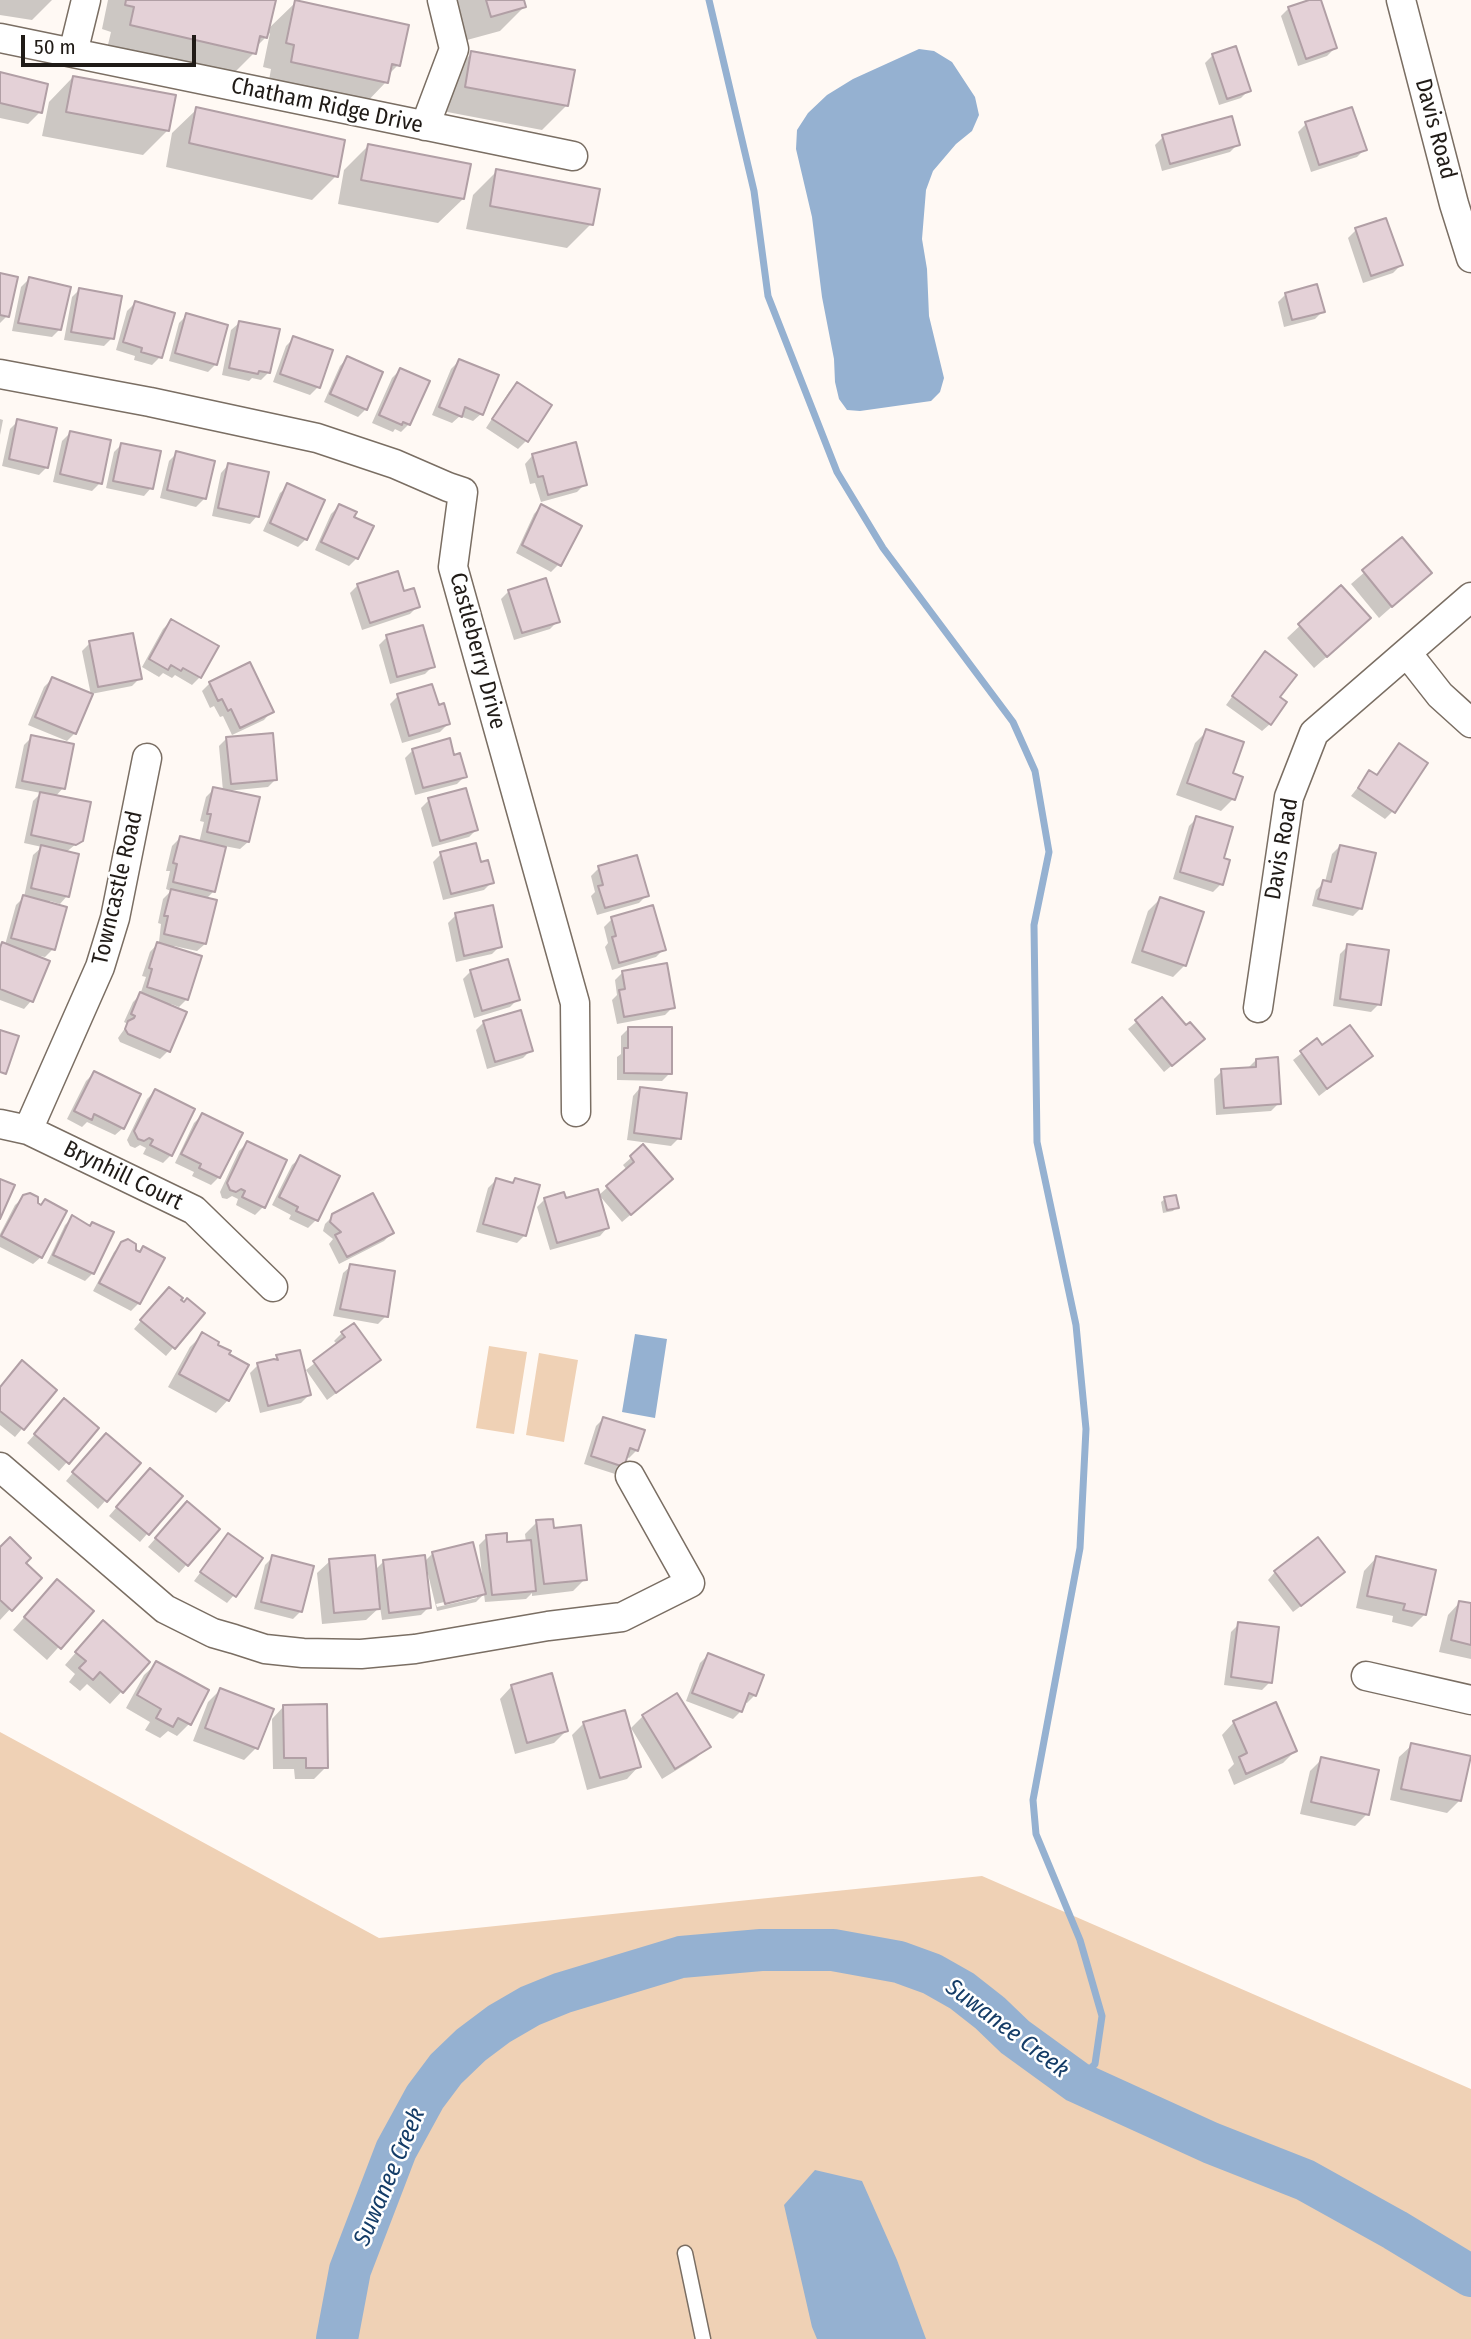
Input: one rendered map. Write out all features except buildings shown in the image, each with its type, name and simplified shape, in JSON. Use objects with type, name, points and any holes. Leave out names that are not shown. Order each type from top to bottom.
[{"type":"street","points":[[72,53],[86,0]]},
{"type":"street","points":[[425,126],[453,49],[442,0]]},
{"type":"street","name":"Davis Road","points":[[1401,0],[1454,204],[1471,258]]},
{"type":"street","name":"Chatham Ridge Drive","points":[[0,38],[573,156]]},
{"type":"street","name":"Castleberry Drive","points":[[0,374],[150,402],[317,438],[395,464],[463,492],[453,567],[575,1003],[576,1112]]},
{"type":"street","name":"Davis Road","points":[[1258,1008],[1289,797],[1314,733],[1471,597]]},
{"type":"street","points":[[1407,653],[1440,695],[1471,723]]},
{"type":"street","name":"Towncastle Road","points":[[28,1130],[100,967],[115,918],[147,758]]},
{"type":"street","name":"Brynhill Court","points":[[0,1124],[28,1130],[194,1210],[273,1287]]},
{"type":"street","points":[[0,1467],[165,1609],[213,1633],[264,1649],[361,1654],[415,1650],[548,1626],[622,1617],[690,1583],[630,1476]]},
{"type":"street","points":[[1366,1676],[1471,1700]]},
{"type":"lane","points":[[685,2253],[702,2339]]},
{"type":"shaded area","points":[[489,1346],[527,1352],[514,1434],[476,1428]]},
{"type":"shaded area","points":[[539,1353],[578,1360],[564,1442],[526,1435]]},
{"type":"shaded area","points":[[0,1732],[379,1938],[982,1876],[1471,2089],[1471,2339],[0,2339]]},
{"type":"water","points":[[919,49],[934,51],[952,62],[975,97],[979,115],[972,131],[956,144],[933,171],[926,190],[922,239],[927,269],[929,316],[944,378],[940,392],[931,401],[860,411],[847,410],[839,399],[835,382],[834,359],[822,297],[812,217],[796,149],[797,130],[808,113],[827,95],[853,79]]},
{"type":"water","points":[[635,1334],[667,1339],[655,1418],[622,1412]]},
{"type":"water","points":[[815,2170],[862,2181],[897,2260],[926,2339],[817,2339],[784,2205]]},
{"type":"waterway","points":[[709,0],[754,191],[768,296],[837,472],[883,548],[1013,722],[1035,771],[1049,852],[1034,925],[1037,1142],[1076,1325],[1086,1429],[1080,1548],[1033,1800],[1036,1834],[1080,1940],[1102,2016],[1095,2064],[1077,2082]]},
{"type":"waterway","name":"Suwanee Creek","points":[[337,2339],[350,2270],[396,2150],[425,2097],[446,2069],[471,2045],[530,2006],[562,1993],[681,1957],[761,1950],[833,1950],[899,1962],[932,1974],[962,1991],[1015,2037],[1077,2082],[1211,2143],[1305,2180],[1471,2276]]}]
